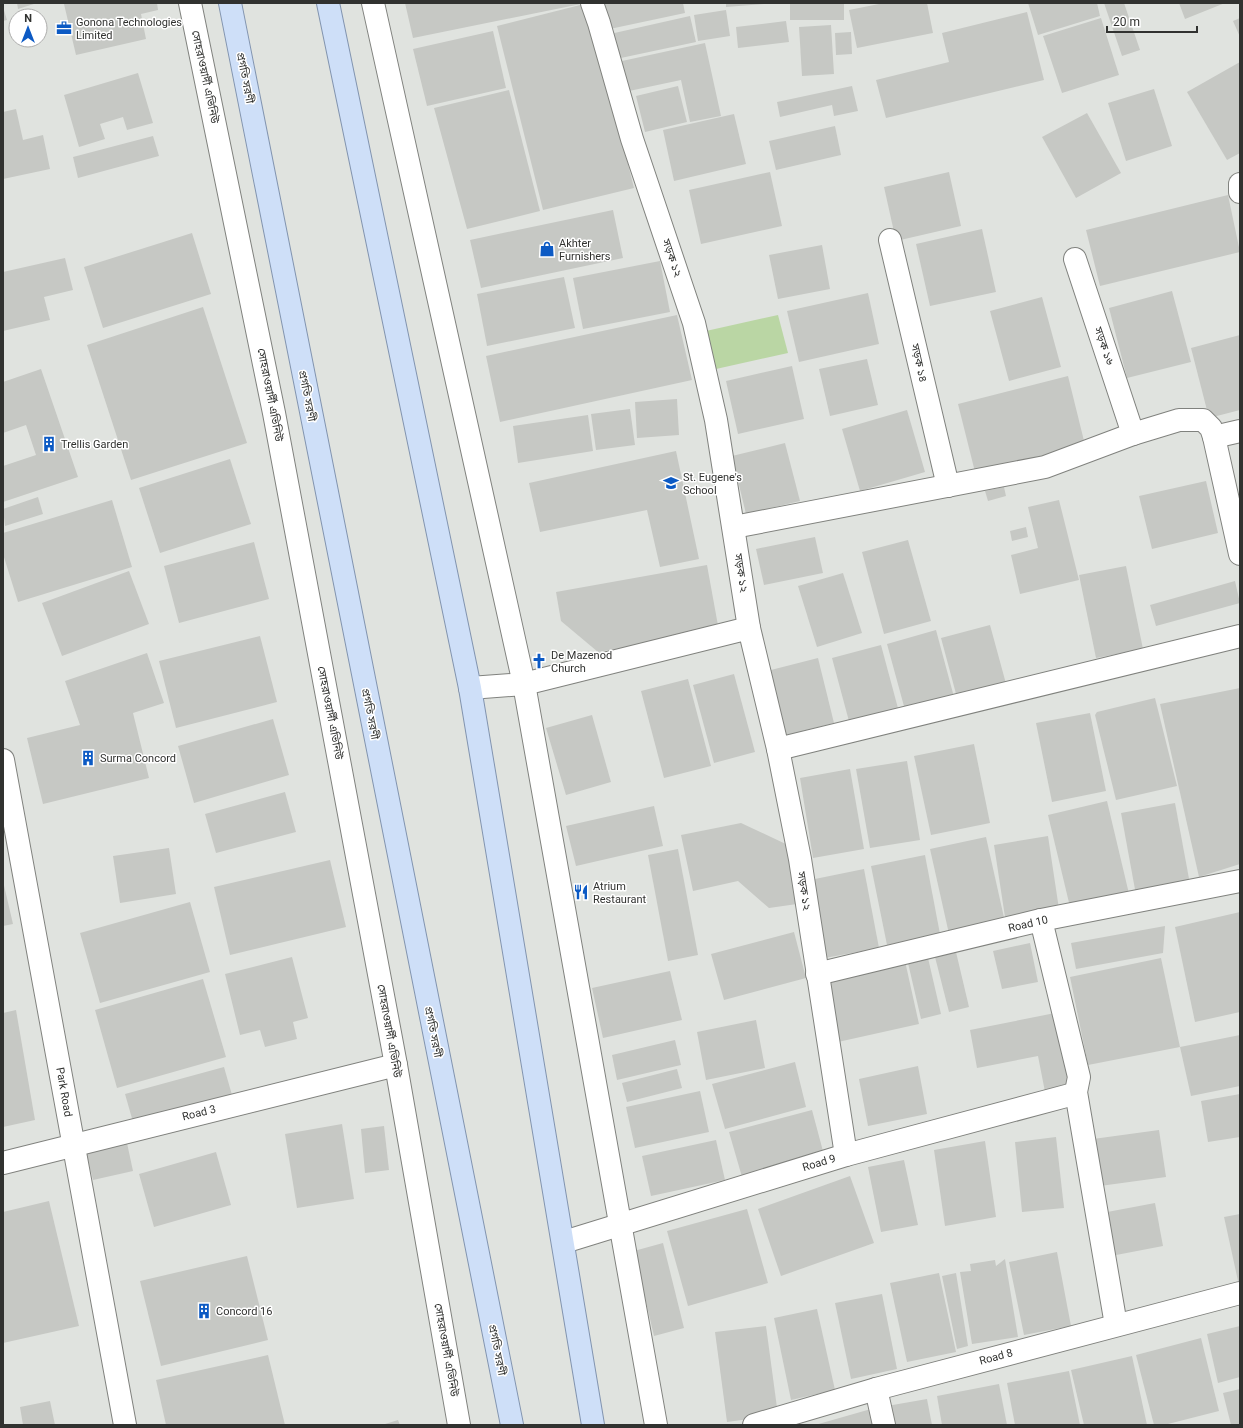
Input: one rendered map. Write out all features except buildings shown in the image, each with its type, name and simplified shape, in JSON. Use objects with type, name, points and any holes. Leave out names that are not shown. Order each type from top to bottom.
[{"type":"main road","name":"প্রগতি সরণী","points":[[230,3],[512,1425]]},
{"type":"main road","points":[[328,3],[470,688],[564,1242],[593,1425]]},
{"type":"street","name":"সোহরাওয়ার্দী এভিনিউ","points":[[190,3],[274,413],[396,1065],[459,1425]]},
{"type":"street","points":[[373,3],[524,684],[619,1226],[656,1425]]},
{"type":"street","name":"সড়ক ১২","points":[[592,3],[632,139],[694,323],[716,420],[749,628],[778,749],[800,859],[846,1155]]},
{"type":"street","points":[[1240,184],[1240,192]]},
{"type":"street","name":"সড়ক ১৪","points":[[890,240],[948,486]]},
{"type":"street","name":"সড়ক ১৬","points":[[1075,259],[1133,434]]},
{"type":"street","points":[[734,527],[1045,467],[1133,434],[1179,420],[1203,420],[1211,428],[1214,437],[1240,554]]},
{"type":"street","points":[[1214,437],[1240,431]]},
{"type":"street","points":[[470,688],[524,684],[749,628]]},
{"type":"street","points":[[778,749],[1240,636]]},
{"type":"street","name":"Park Road","points":[[3,760],[9,817],[74,1144],[125,1425]]},
{"type":"street","name":"Road 10","points":[[817,974],[1042,920],[1240,881]]},
{"type":"street","points":[[1042,920],[1079,1077],[1076,1092],[1116,1324]]},
{"type":"street","name":"Road 3","points":[[3,1163],[74,1144],[396,1065]]},
{"type":"street","name":"Road 9","points":[[564,1242],[846,1155],[1063,1097],[1076,1092]]},
{"type":"street","name":"Road 8","points":[[754,1425],[876,1389],[1116,1324],[1240,1293]]},
{"type":"street","points":[[876,1389],[884,1425]]},
{"type":"green space","points":[[778,315],[788,353],[716,369],[706,331]]},
{"type":"place","name":"Gonona Technologies Limited","points":[[64,28]]},
{"type":"place","name":"Akhter Furnishers","points":[[547,249]]},
{"type":"place","name":"Trellis Garden","points":[[49,444]]},
{"type":"place","name":"St. Eugene's School","points":[[671,483]]},
{"type":"place","name":"De Mazenod Church","points":[[539,661]]},
{"type":"place","name":"Surma Concord","points":[[88,758]]},
{"type":"place","name":"Atrium Restaurant","points":[[581,892]]},
{"type":"place","name":"Concord 16","points":[[204,1311]]}]
